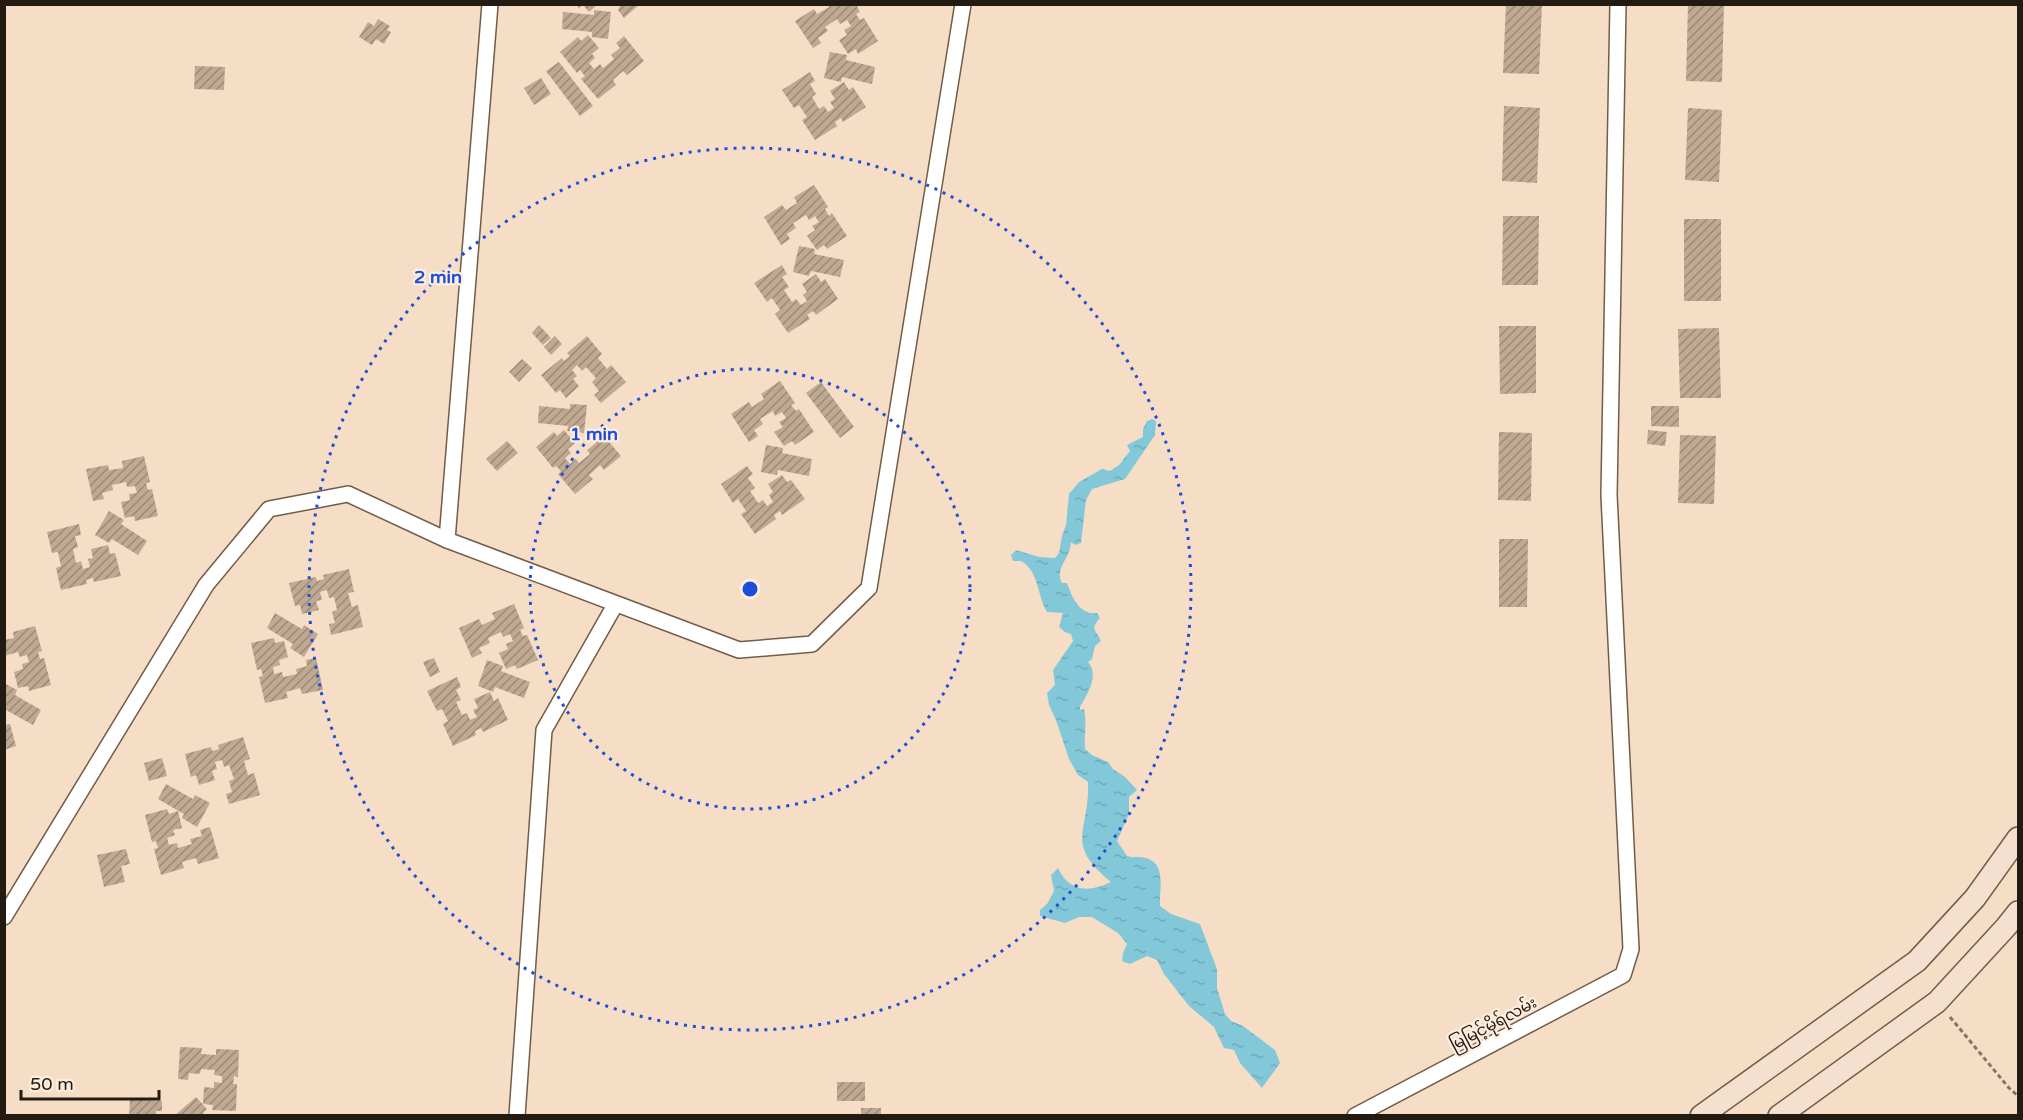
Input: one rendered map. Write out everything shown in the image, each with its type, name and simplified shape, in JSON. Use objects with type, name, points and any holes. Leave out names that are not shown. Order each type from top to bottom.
[{"type":"main road","points":[[1701,1116],[1917,961],[1975,898],[2019,838]]},
{"type":"main road","points":[[1779,1116],[1937,1002],[2019,912]]},
{"type":"street","points":[[447,540],[489,4]]},
{"type":"street","points":[[4,917],[206,585],[269,509],[348,494],[447,540],[739,650],[812,644],[869,588],[963,4]]},
{"type":"street","name":"မြမြင့်မိုရ်လမ်း","points":[[1355,1116],[1623,975],[1631,949],[1609,495],[1618,4]]},
{"type":"street","points":[[517,1116],[544,730],[615,605]]},
{"type":"path","points":[[1937,1002],[2009,1088],[2019,1096]]},
{"type":"water","points":[[1152,419],[1156,421],[1155,435],[1125,479],[1092,489],[1086,500],[1081,543],[1075,545],[1071,542],[1061,568],[1062,583],[1067,583],[1077,604],[1085,611],[1097,613],[1100,618],[1094,628],[1101,641],[1095,646],[1092,659],[1088,662],[1093,679],[1080,707],[1080,710],[1084,709],[1085,714],[1085,749],[1108,762],[1137,790],[1129,797],[1129,814],[1117,841],[1127,856],[1146,858],[1157,866],[1160,878],[1160,906],[1171,914],[1200,924],[1217,969],[1217,988],[1225,1014],[1231,1021],[1243,1026],[1275,1050],[1280,1063],[1262,1088],[1240,1063],[1234,1050],[1224,1048],[1214,1027],[1189,1006],[1164,974],[1157,960],[1147,956],[1130,964],[1122,961],[1127,944],[1118,933],[1092,917],[1079,917],[1065,923],[1040,916],[1040,910],[1047,904],[1054,891],[1051,875],[1058,868],[1068,882],[1080,888],[1095,888],[1111,882],[1096,869],[1087,857],[1083,846],[1088,782],[1078,775],[1069,759],[1049,705],[1047,693],[1055,685],[1053,670],[1073,641],[1071,634],[1059,627],[1063,613],[1047,612],[1027,565],[1021,561],[1013,561],[1011,555],[1016,550],[1039,557],[1055,558],[1059,553],[1066,525],[1069,494],[1079,482],[1102,469],[1110,471],[1119,465],[1130,451],[1127,445],[1143,437],[1143,429],[1147,421]]},
{"type":"building","points":[[576,4],[598,4],[589,12],[583,5],[579,8]]},
{"type":"building","points":[[621,4],[640,4],[624,18],[618,10]]},
{"type":"building","points":[[828,4],[856,4],[860,12],[856,14],[860,20],[864,18],[878,41],[858,54],[856,49],[848,54],[839,40],[847,35],[844,30],[851,26],[847,20],[840,24],[837,19],[825,27],[828,31],[818,38],[821,43],[813,48],[795,21],[814,9],[817,14],[829,7]]},
{"type":"building","points":[[1506,4],[1542,4],[1539,74],[1503,73]]},
{"type":"building","points":[[1688,4],[1724,4],[1722,82],[1686,81]]},
{"type":"building","points":[[594,10],[611,12],[608,39],[592,37],[592,32],[562,29],[563,12],[594,15]]},
{"type":"building","points":[[378,19],[390,26],[387,30],[391,32],[384,44],[376,39],[372,45],[359,37],[368,22],[374,26]]},
{"type":"building","points":[[588,35],[599,48],[592,54],[595,58],[589,63],[594,69],[600,64],[603,68],[614,59],[611,55],[620,48],[616,43],[624,36],[644,61],[627,75],[623,71],[613,80],[616,85],[598,99],[581,79],[585,76],[580,70],[577,73],[560,52],[578,37],[581,41]]},
{"type":"building","points":[[830,52],[847,55],[846,60],[875,67],[872,84],[842,77],[841,82],[824,78]]},
{"type":"building","points":[[559,62],[593,106],[580,116],[546,71]]},
{"type":"building","points":[[195,66],[225,67],[224,90],[194,89]]},
{"type":"building","points":[[810,72],[815,81],[810,84],[816,94],[812,97],[819,109],[824,106],[828,112],[834,108],[830,102],[835,99],[830,91],[844,82],[849,90],[853,87],[866,107],[843,122],[841,118],[835,122],[837,126],[815,140],[802,120],[807,117],[799,105],[794,108],[782,90]]},
{"type":"building","points":[[541,78],[551,94],[534,105],[524,88]]},
{"type":"building","points":[[1504,106],[1540,108],[1537,183],[1502,181]]},
{"type":"building","points":[[1688,108],[1722,110],[1719,182],[1685,180]]},
{"type":"building","points":[[814,185],[828,207],[825,209],[829,216],[832,213],[847,236],[827,249],[824,245],[817,250],[807,236],[815,230],[812,226],[819,222],[815,216],[809,220],[806,215],[793,223],[796,228],[787,234],[790,239],[781,245],[764,217],[782,205],[786,210],[797,203],[794,197]]},
{"type":"building","points":[[1503,216],[1539,216],[1538,285],[1502,285]]},
{"type":"building","points":[[1684,219],[1721,219],[1721,301],[1684,301]]},
{"type":"building","points":[[799,246],[815,249],[814,254],[844,260],[840,277],[811,271],[809,276],[793,272]]},
{"type":"building","points":[[782,265],[787,274],[782,277],[789,287],[784,290],[792,302],[796,299],[801,305],[807,301],[803,295],[807,292],[802,284],[816,274],[821,282],[825,279],[838,299],[816,315],[813,311],[807,315],[810,319],[788,333],[775,314],[780,310],[772,298],[767,302],[754,283]]},
{"type":"building","points":[[539,325],[551,338],[543,345],[532,333]]},
{"type":"building","points":[[1499,326],[1536,326],[1536,393],[1500,394]]},
{"type":"building","points":[[1719,328],[1721,398],[1680,398],[1678,329]]},
{"type":"building","points":[[555,336],[562,344],[551,355],[544,347]]},
{"type":"building","points":[[587,336],[602,354],[598,358],[607,369],[611,365],[626,382],[601,403],[594,395],[599,391],[592,382],[596,378],[586,367],[582,371],[577,365],[572,370],[577,376],[573,379],[579,386],[566,398],[560,390],[556,393],[541,375],[562,358],[564,361],[570,356],[567,353]]},
{"type":"building","points":[[522,359],[532,368],[519,382],[509,372]]},
{"type":"building","points":[[780,381],[795,403],[791,405],[796,411],[799,409],[814,432],[795,445],[792,441],[784,446],[774,432],[783,427],[779,422],[786,418],[782,412],[775,416],[773,411],[760,419],[763,424],[754,430],[758,436],[749,442],[731,414],[749,402],[752,407],[764,399],[761,394]]},
{"type":"building","points":[[821,382],[854,427],[840,438],[806,393]]},
{"type":"building","points":[[570,404],[587,405],[584,433],[567,431],[568,426],[538,423],[539,406],[570,409]]},
{"type":"building","points":[[1651,406],[1679,406],[1679,427],[1651,426]]},
{"type":"building","points":[[564,430],[575,443],[568,449],[571,453],[565,458],[570,464],[576,459],[579,463],[590,454],[587,450],[596,443],[592,438],[600,431],[621,456],[604,470],[600,465],[589,475],[593,479],[575,494],[558,474],[561,471],[556,466],[553,468],[536,447],[554,432],[557,436]]},
{"type":"building","points":[[1648,430],[1667,432],[1665,446],[1647,444]]},
{"type":"building","points":[[1499,432],[1532,433],[1531,501],[1498,500]]},
{"type":"building","points":[[1680,435],[1716,436],[1714,504],[1678,503]]},
{"type":"building","points":[[507,441],[518,453],[497,471],[486,459]]},
{"type":"building","points":[[766,445],[783,448],[782,453],[812,459],[809,476],[778,470],[777,475],[761,472]]},
{"type":"building","points":[[144,456],[150,482],[146,483],[148,490],[152,489],[158,516],[135,521],[134,516],[125,518],[121,502],[130,500],[129,494],[137,493],[135,486],[127,487],[126,482],[112,485],[113,490],[102,493],[104,499],[93,501],[86,469],[108,465],[109,470],[123,468],[122,461]]},
{"type":"building","points":[[747,466],[753,474],[748,478],[755,488],[750,491],[758,503],[763,500],[767,506],[773,502],[769,495],[773,492],[768,484],[782,475],[787,482],[791,480],[805,499],[782,515],[780,511],[774,515],[776,519],[755,534],[741,514],[746,511],[738,499],[733,503],[721,484]]},
{"type":"building","points":[[109,511],[124,520],[121,524],[147,541],[138,555],[112,539],[109,543],[95,535]]},
{"type":"building","points":[[79,524],[81,535],[75,536],[78,547],[73,549],[76,563],[81,561],[83,569],[90,567],[88,559],[93,558],[91,549],[108,545],[110,554],[115,553],[121,576],[94,582],[93,578],[86,580],[87,584],[61,590],[56,568],[61,566],[58,552],[52,553],[47,532]]},
{"type":"building","points":[[1499,539],[1528,539],[1527,607],[1499,607]]},
{"type":"building","points":[[349,569],[354,592],[348,593],[352,607],[358,605],[363,627],[331,635],[329,624],[335,623],[332,612],[337,610],[334,597],[329,598],[327,590],[320,592],[322,600],[316,601],[319,610],[302,614],[300,605],[295,606],[289,583],[316,577],[317,581],[324,579],[323,575]]},
{"type":"building","points":[[514,604],[524,628],[520,630],[523,636],[527,635],[538,660],[517,669],[515,665],[506,669],[499,653],[508,649],[506,644],[513,641],[510,634],[503,637],[501,632],[488,638],[490,643],[479,648],[482,653],[472,658],[459,628],[479,619],[482,625],[495,619],[492,613]]},
{"type":"building","points":[[275,613],[302,629],[304,625],[318,634],[304,657],[290,648],[293,644],[267,628]]},
{"type":"building","points":[[35,626],[42,651],[38,652],[40,659],[44,658],[51,685],[29,691],[28,686],[18,688],[14,672],[23,669],[22,664],[29,662],[27,655],[20,657],[18,652],[4,656],[4,640],[14,638],[13,632]]},
{"type":"building","points":[[274,638],[275,643],[284,641],[288,657],[279,660],[280,665],[273,667],[274,674],[282,672],[283,677],[297,674],[296,669],[307,666],[306,660],[316,658],[323,690],[302,694],[300,688],[286,692],[288,698],[265,703],[259,677],[263,676],[261,669],[257,670],[251,643]]},
{"type":"building","points":[[434,658],[440,672],[430,677],[423,662]]},
{"type":"building","points":[[487,660],[503,666],[501,671],[530,682],[524,698],[495,687],[493,692],[478,686]]},
{"type":"building","points":[[457,677],[461,687],[456,690],[461,700],[456,702],[462,715],[467,713],[470,720],[477,717],[473,710],[478,708],[474,699],[490,692],[494,701],[498,698],[508,720],[483,732],[481,728],[475,731],[476,735],[453,746],[443,724],[448,721],[442,709],[437,711],[427,691]]},
{"type":"building","points":[[4,683],[17,690],[15,695],[41,710],[33,725],[6,710],[4,713]]},
{"type":"building","points":[[10,724],[16,746],[4,750],[4,725]]},
{"type":"building","points":[[243,737],[250,759],[244,761],[248,775],[254,773],[260,795],[229,804],[226,794],[232,792],[229,781],[234,779],[229,765],[224,767],[222,760],[215,762],[217,769],[212,771],[215,780],[199,785],[196,775],[191,777],[185,754],[211,747],[212,751],[219,749],[218,745]]},
{"type":"building","points":[[162,758],[167,776],[149,781],[144,763]]},
{"type":"building","points":[[166,784],[193,799],[195,795],[210,803],[197,827],[182,818],[184,814],[158,799]]},
{"type":"building","points":[[167,809],[169,814],[178,811],[182,828],[173,830],[175,835],[167,838],[169,845],[177,843],[178,848],[192,844],[190,839],[202,836],[200,830],[210,827],[219,858],[198,864],[196,858],[182,862],[184,868],[161,875],[154,849],[158,848],[156,841],[152,842],[145,815]]},
{"type":"building","points":[[126,849],[130,864],[121,866],[125,882],[104,887],[97,855]]},
{"type":"building","points":[[180,1047],[202,1048],[201,1054],[216,1055],[216,1049],[239,1050],[238,1077],[234,1076],[233,1084],[237,1084],[236,1111],[212,1110],[213,1105],[203,1104],[204,1087],[214,1088],[214,1082],[222,1083],[222,1076],[214,1075],[215,1070],[201,1069],[200,1074],[189,1073],[188,1080],[178,1079]]},
{"type":"building","points":[[837,1082],[865,1082],[865,1101],[837,1101]]},
{"type":"building","points":[[196,1097],[207,1109],[203,1113],[206,1116],[174,1116]]},
{"type":"building","points":[[130,1099],[162,1101],[162,1111],[156,1111],[155,1116],[129,1116]]},
{"type":"building","points":[[861,1108],[881,1108],[881,1116],[861,1116]]}]
